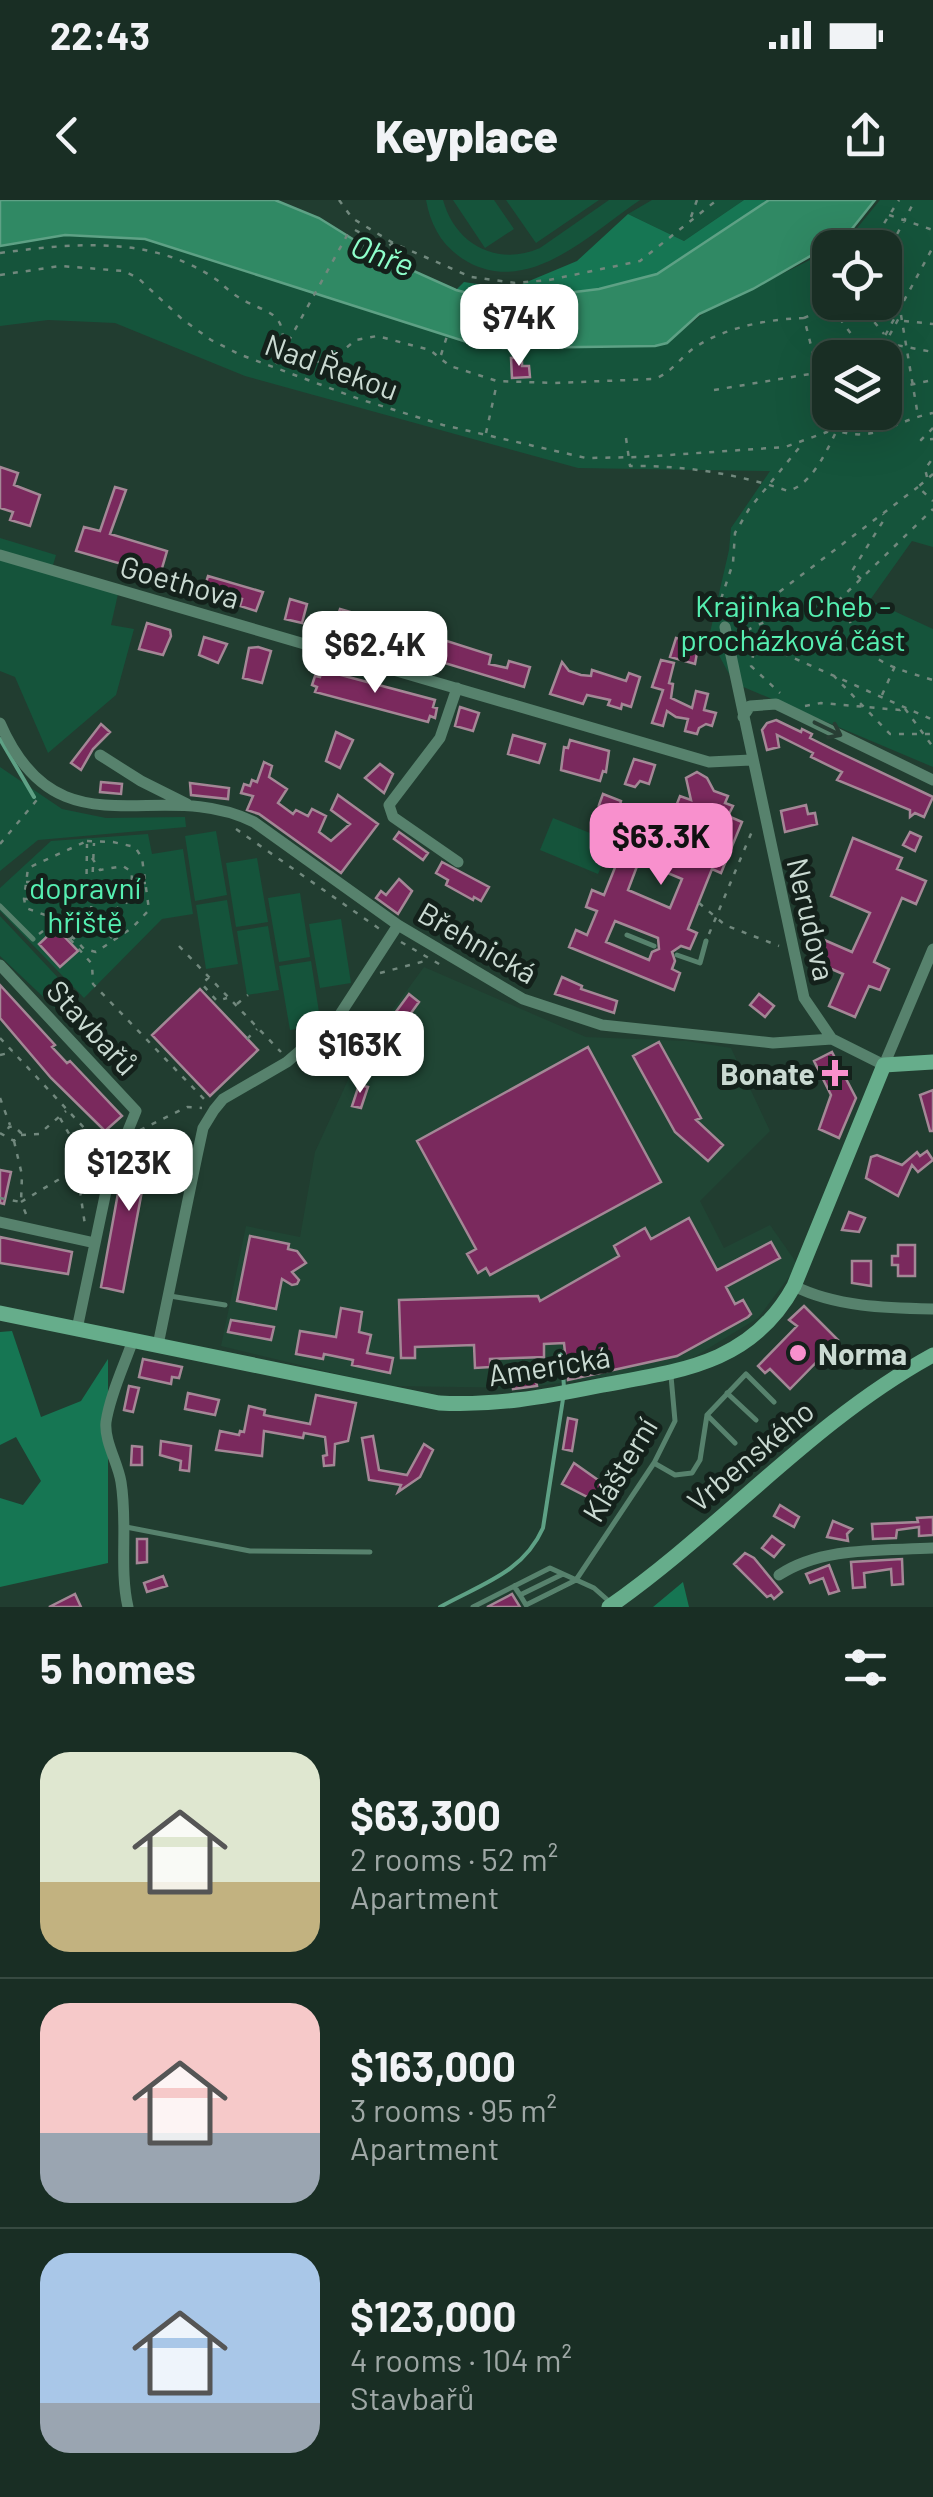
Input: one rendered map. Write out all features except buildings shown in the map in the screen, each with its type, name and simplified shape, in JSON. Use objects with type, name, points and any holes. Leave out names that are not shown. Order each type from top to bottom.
[{"type":"street","name":"Goethova","points":[[0,555],[709,762],[751,760]]},
{"type":"street","name":"Nerudova","points":[[731,626],[751,760],[804,998],[832,1039]]},
{"type":"street","points":[[457,688],[440,738],[389,805],[394,817],[458,862]]},
{"type":"street","points":[[743,716],[750,706],[766,702],[933,780]]},
{"type":"street","name":"Břehnická","points":[[0,723],[22,762],[47,787],[95,806],[191,806],[237,813],[398,925],[523,999],[602,1025],[773,1043],[832,1039]]},
{"type":"street","name":"Břehnická","points":[[100,755],[191,806]]},
{"type":"street","points":[[158,1344],[203,1128],[223,1099],[287,1062],[337,1019],[398,925]]},
{"type":"street","points":[[884,1064],[933,950]]},
{"type":"street","name":"Stavbařů","points":[[0,965],[136,1111],[125,1140]]},
{"type":"street","points":[[832,1039],[884,1064],[933,1062]]},
{"type":"street","name":"Americká","points":[[0,1314],[439,1404],[511,1403],[671,1373],[716,1359],[769,1324],[794,1286],[884,1064]]},
{"type":"street","points":[[78,1328],[92,1242],[109,1177],[125,1140]]},
{"type":"street","points":[[0,1222],[92,1242]]},
{"type":"street","points":[[794,1286],[808,1293],[880,1308],[933,1308]]},
{"type":"street","points":[[128,1607],[123,1576],[126,1527],[119,1468],[106,1436],[106,1421],[133,1340]]},
{"type":"street","name":"Vrbenského","points":[[611,1606],[847,1410],[899,1373],[933,1355]]},
{"type":"street","points":[[779,1575],[802,1560],[933,1548]]},
{"type":"lane","points":[[0,906],[33,940]]},
{"type":"lane","points":[[627,935],[654,946]]},
{"type":"lane","points":[[678,955],[700,963],[706,942]]},
{"type":"lane","points":[[170,1296],[225,1305]]},
{"type":"lane","name":"Klášterní","points":[[576,1580],[654,1463],[675,1421],[671,1373]]},
{"type":"lane","points":[[654,1463],[675,1475],[692,1474],[700,1460],[707,1415],[746,1374],[774,1402]]},
{"type":"lane","points":[[727,1393],[756,1420]]},
{"type":"lane","points":[[707,1415],[736,1443]]},
{"type":"lane","points":[[126,1527],[250,1551],[370,1552]]},
{"type":"lane","points":[[475,1607],[550,1568],[594,1588],[611,1606]]},
{"type":"lane","points":[[520,1596],[564,1574]]},
{"type":"lane","points":[[514,1586],[527,1606],[576,1580]]},
{"type":"path","points":[[339,200],[352,218],[393,243],[471,276],[527,283],[640,261],[717,200]]},
{"type":"path","points":[[690,219],[697,200]]},
{"type":"path","points":[[883,230],[899,200]]},
{"type":"path","points":[[900,230],[914,200]]},
{"type":"path","points":[[888,215],[933,230]]},
{"type":"path","points":[[275,365],[351,231],[388,247],[393,243]]},
{"type":"path","points":[[0,254],[104,243],[185,264],[277,318],[285,333],[282,352]]},
{"type":"path","points":[[882,340],[933,247]]},
{"type":"path","name":"Nad Řekou","points":[[0,275],[60,266],[124,271],[138,278],[182,319],[242,355],[359,399],[485,436],[586,458],[748,451],[803,443],[831,430]]},
{"type":"path","points":[[282,352],[326,364],[356,340],[376,336],[430,350],[464,372],[497,381],[654,379],[664,376],[691,350],[719,336],[760,323],[812,315]]},
{"type":"path","points":[[887,340],[901,315],[918,416]]},
{"type":"path","points":[[804,318],[812,349]]},
{"type":"path","points":[[872,320],[884,335]]},
{"type":"path","points":[[902,321],[933,324]]},
{"type":"path","points":[[440,357],[447,336]]},
{"type":"path","points":[[902,346],[933,352]]},
{"type":"path","points":[[714,390],[812,374]]},
{"type":"path","points":[[902,386],[933,380]]},
{"type":"path","points":[[485,436],[497,381]]},
{"type":"path","points":[[553,383],[554,389]]},
{"type":"path","points":[[902,422],[933,413]]},
{"type":"path","points":[[933,428],[921,440],[933,440]]},
{"type":"path","points":[[626,438],[630,466],[660,466],[769,484],[788,491],[802,484],[822,459],[833,430]]},
{"type":"path","points":[[835,430],[848,436],[868,436],[883,430]]},
{"type":"path","points":[[803,443],[735,533],[734,564],[717,611],[731,626],[765,644],[933,720]]},
{"type":"path","points":[[928,478],[925,469],[933,458]]},
{"type":"path","points":[[731,626],[933,474]]},
{"type":"path","points":[[919,488],[933,501]]},
{"type":"path","points":[[837,602],[933,509]]},
{"type":"path","points":[[861,579],[852,571],[884,518],[883,513]]},
{"type":"path","points":[[746,631],[816,602],[837,602],[845,606],[858,644],[870,655],[933,680]]},
{"type":"path","points":[[756,638],[751,666],[780,693]]},
{"type":"path","points":[[765,644],[834,654],[858,644]]},
{"type":"path","points":[[881,696],[895,666]]},
{"type":"path","points":[[832,674],[890,734],[933,734]]},
{"type":"path","points":[[799,716],[805,706],[821,703],[900,710],[904,706]]},
{"type":"path","points":[[904,706],[933,747]]},
{"type":"path","points":[[0,844],[47,787]]},
{"type":"path","points":[[706,942],[753,829]]},
{"type":"path","points":[[87,841],[91,911],[100,918]]},
{"type":"path","points":[[33,940],[54,923],[72,938],[90,952],[96,952],[132,928],[149,910],[142,858],[134,847],[87,841],[28,868],[24,882],[26,908],[56,919],[72,938],[92,964],[93,984],[214,1110]]},
{"type":"path","points":[[94,842],[86,913],[81,920],[84,928],[92,931],[100,926]]},
{"type":"path","points":[[92,858],[100,870],[128,868],[132,872],[128,905],[100,918]]},
{"type":"path","points":[[24,882],[132,886],[146,883]]},
{"type":"path","points":[[24,898],[67,900],[72,896],[74,882]]},
{"type":"path","points":[[698,903],[724,925],[780,947]]},
{"type":"path","points":[[86,913],[91,911]]},
{"type":"path","points":[[100,918],[100,926],[113,939]]},
{"type":"path","points":[[72,938],[84,928]]},
{"type":"path","points":[[179,946],[287,1062]]},
{"type":"path","points":[[364,978],[428,960]]},
{"type":"path","points":[[209,977],[202,984],[218,1000],[228,997]]},
{"type":"path","points":[[236,1006],[248,995]]},
{"type":"path","points":[[248,1039],[258,1028]]},
{"type":"path","points":[[0,1038],[102,1148]]},
{"type":"path","points":[[0,1055],[13,1052]]},
{"type":"path","points":[[0,1098],[10,1126]]},
{"type":"path","points":[[0,1198],[21,1202],[102,1148],[188,1107],[214,1110]]},
{"type":"path","points":[[14,1141],[21,1135],[39,1134],[67,1110]]},
{"type":"path","points":[[60,1118],[76,1144],[92,1242]]},
{"type":"path","points":[[10,1126],[3,1133],[14,1141],[22,1175],[21,1202]]},
{"type":"path","points":[[10,1126],[19,1128],[21,1135]]},
{"type":"path","points":[[125,1140],[196,1156]]},
{"type":"path","points":[[68,1174],[80,1179]]},
{"type":"shaded area","points":[[0,200],[275,200],[319,218],[380,256],[456,290],[479,296],[535,297],[599,289],[657,274],[769,200],[875,200],[851,230],[812,230],[812,255],[699,314],[667,343],[655,346],[503,348],[470,343],[145,239],[65,235],[0,246]]},
{"type":"shaded area","points":[[744,200],[769,200],[688,256],[640,280],[560,295],[502,296],[456,290],[464,282],[510,289],[577,261],[628,214],[684,241]]},
{"type":"shaded area","points":[[424,967],[586,1037],[687,1041],[731,1048],[770,1131],[700,1201],[724,1248],[770,1225],[798,1265],[758,1318],[678,1367],[523,1388],[388,1386],[221,1346],[246,1226],[300,1237],[315,1152],[359,1056]]},
{"type":"shaded area","points":[[12,1331],[41,1417],[81,1401],[108,1359],[108,1563],[0,1587],[0,1498],[23,1505],[41,1481],[16,1437],[0,1445],[0,1332]]},
{"type":"shaded area","points":[[683,1582],[689,1607],[653,1607]]},
{"type":"green space","points":[[426,200],[443,200],[457,229],[468,240],[480,248],[508,255],[540,248],[609,200],[640,200],[559,256],[514,271],[491,270],[459,256],[440,236]]},
{"type":"green space","points":[[453,200],[494,200],[514,229],[485,248]]},
{"type":"green space","points":[[506,200],[599,200],[536,243]]},
{"type":"green space","points":[[652,200],[744,200],[684,241],[628,214]]},
{"type":"green space","name":"Krajinka Cheb - procházková část","points":[[880,200],[933,200],[933,547],[912,541],[870,600],[933,629],[933,767],[734,683],[709,637],[731,528],[770,471],[578,468],[245,376],[115,323],[48,320],[0,326],[0,246],[65,235],[145,239],[470,343],[503,348],[667,343],[705,312],[812,259],[812,320],[902,320],[902,230],[856,230]]},
{"type":"green space","points":[[0,538],[56,555],[51,572],[118,594],[111,625],[134,629],[116,695],[48,753],[15,677],[0,671]]},
{"type":"green space","points":[[0,767],[62,809],[106,818],[185,817],[186,827],[38,840],[0,871]]},
{"type":"green space","points":[[553,818],[612,842],[598,874],[540,850]]},
{"type":"green space","points":[[216,831],[227,895],[195,901],[185,836]]},
{"type":"green space","name":"dopravní hřiště","points":[[148,834],[152,854],[183,849],[193,914],[162,919],[84,998],[0,911],[0,888],[51,841]]},
{"type":"green space","points":[[257,858],[268,922],[236,927],[226,863]]},
{"type":"green space","points":[[300,893],[310,957],[279,962],[268,898]]},
{"type":"green space","points":[[227,900],[238,964],[206,969],[196,905]]},
{"type":"green space","points":[[0,916],[64,984],[55,1008],[0,956]]},
{"type":"green space","points":[[341,919],[351,983],[320,988],[309,924]]},
{"type":"green space","points":[[268,926],[279,990],[247,995],[237,931]]},
{"type":"green space","points":[[311,961],[321,1025],[290,1030],[279,966]]},
{"type":"waterway","points":[[0,739],[34,797]]},
{"type":"waterway","points":[[562,1351],[564,1389]]},
{"type":"waterway","points":[[440,1607],[499,1576],[535,1543],[543,1528],[563,1399]]},
{"type":"place","name":"Bonate","points":[[835,1073]]},
{"type":"place","name":"Norma","points":[[798,1353]]},
{"type":"water label","name":"Ohře","points":[[383,254]]}]
